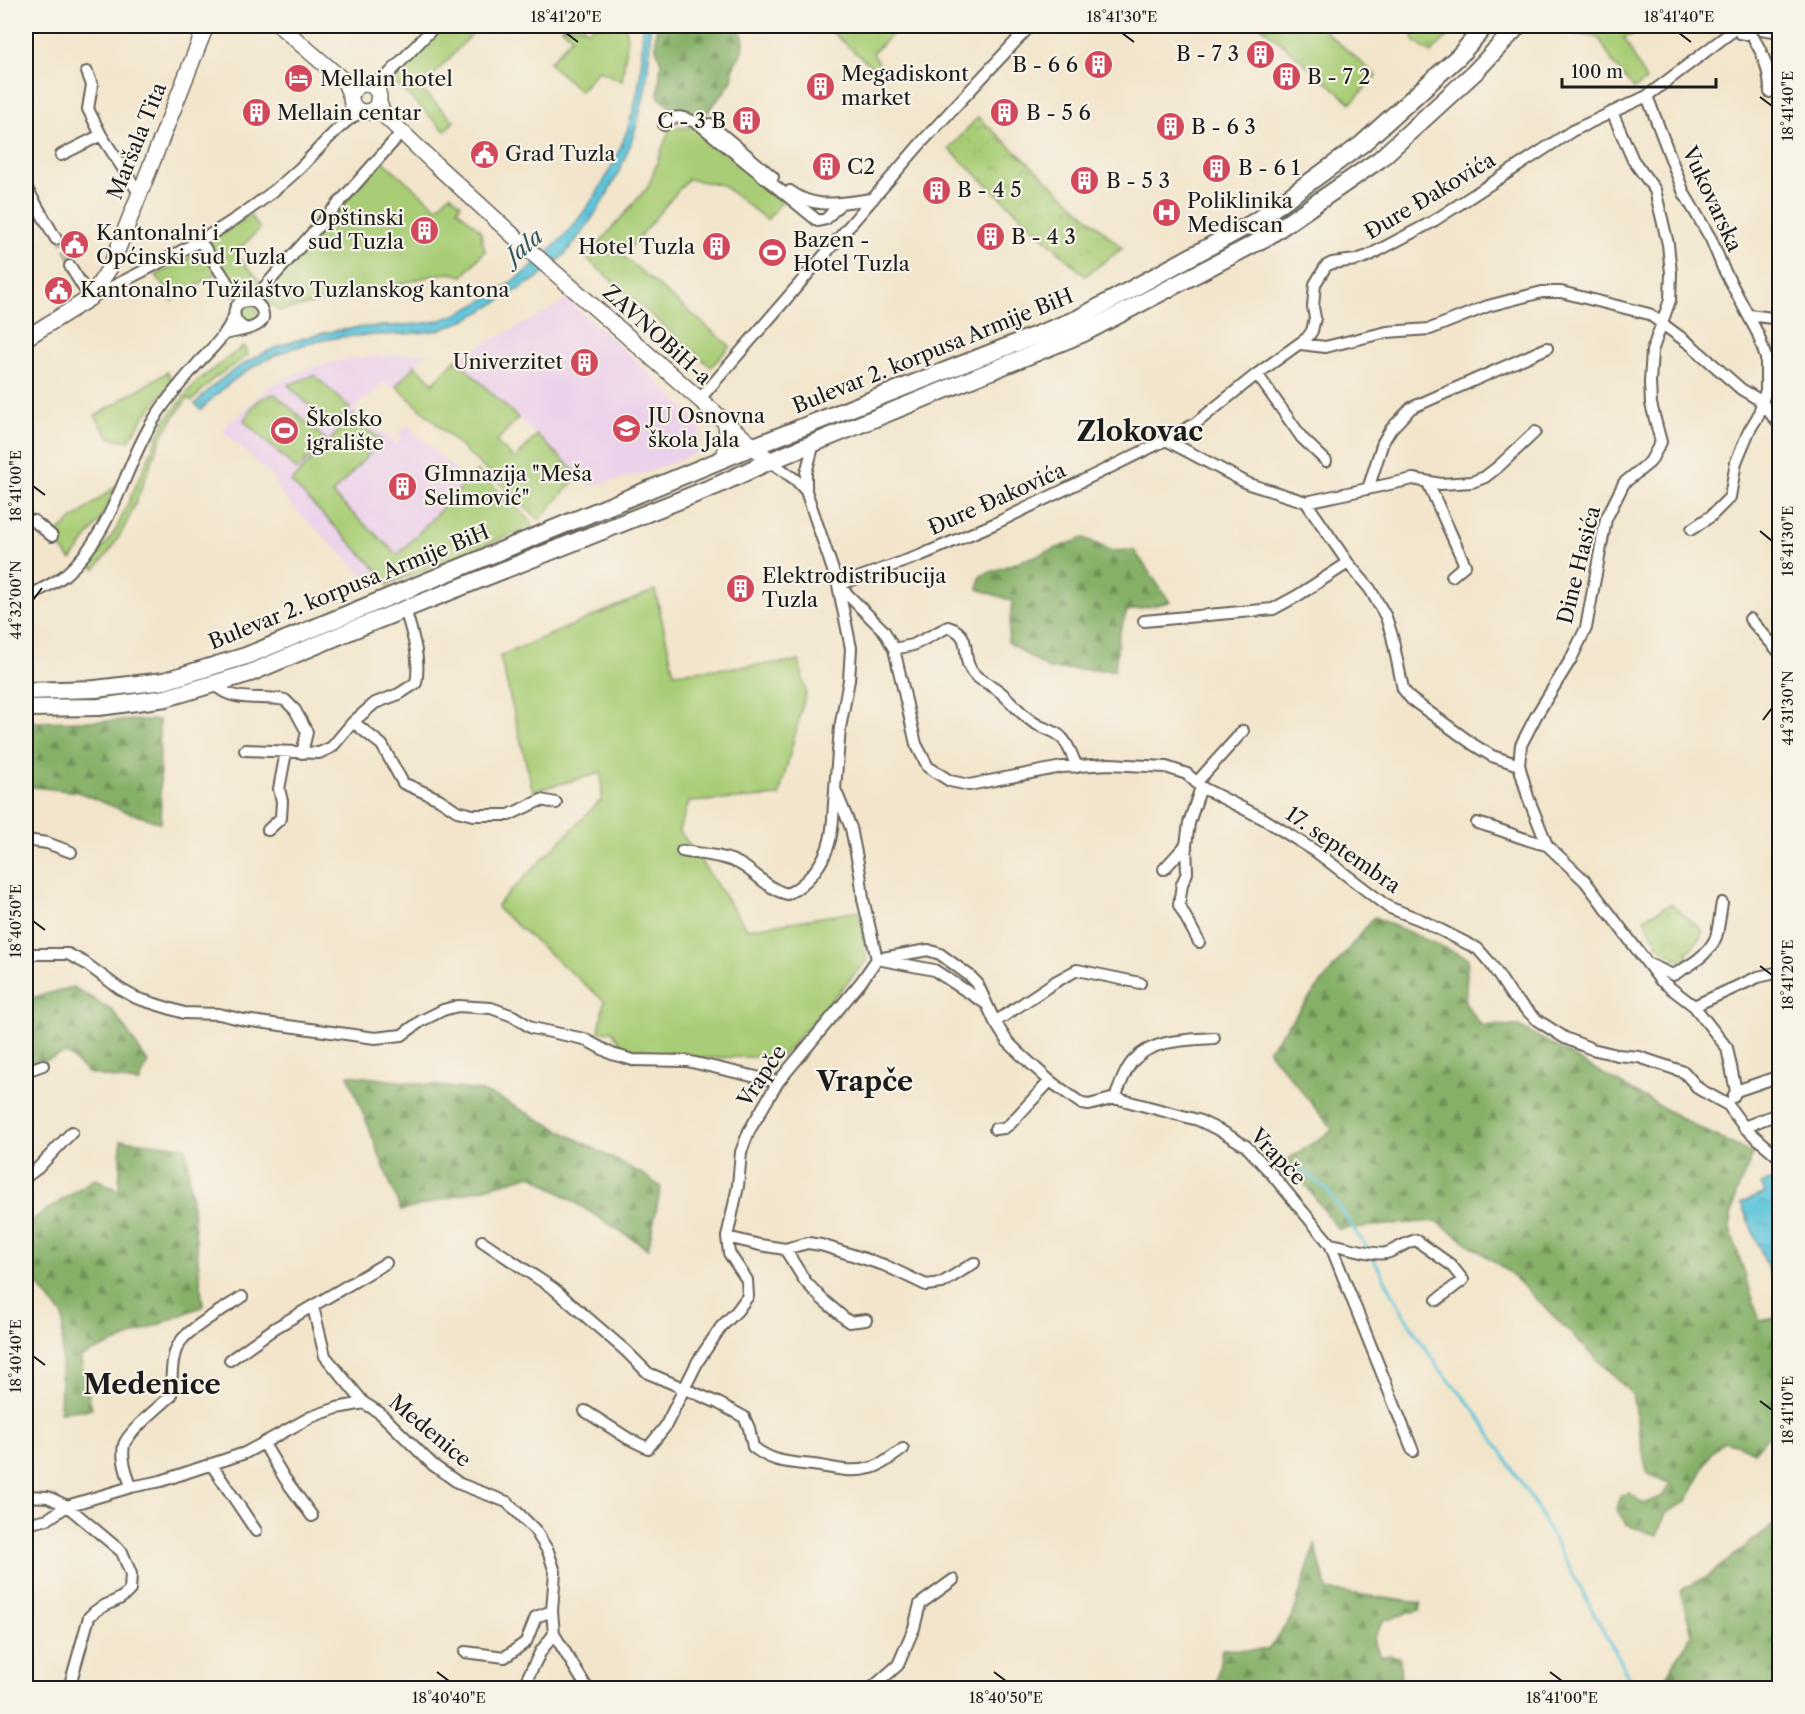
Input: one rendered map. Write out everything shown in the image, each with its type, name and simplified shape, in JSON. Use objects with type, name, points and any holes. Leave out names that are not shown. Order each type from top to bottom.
[{"type":"main road","name":"Bulevar 2. korpusa Armije BiH","points":[[26,692],[95,689],[164,681],[246,656],[752,447],[1077,319],[1256,221],[1362,144],[1459,56],[1485,26]]},
{"type":"main road","name":"Bulevar 2. korpusa Armije BiH","points":[[26,708],[99,706],[166,698],[250,673],[612,528],[1084,333],[1267,237],[1380,159],[1475,72],[1518,26]]},
{"type":"street","name":"Maršala Tita","points":[[26,338],[90,298],[111,266],[206,26]]},
{"type":"street","points":[[280,26],[345,88],[355,108],[365,112]]},
{"type":"street","points":[[70,266],[90,298],[223,229],[286,181],[348,119],[375,108],[380,103],[379,87],[384,79],[435,26]]},
{"type":"street","points":[[699,400],[933,130],[1030,26]]},
{"type":"street","points":[[1747,30],[1779,32]]},
{"type":"street","points":[[1747,30],[1766,63],[1770,92]]},
{"type":"street","name":"Đure Đakovića","points":[[838,585],[919,556],[994,525],[1196,423],[1257,374],[1301,344],[1312,331],[1315,318],[1313,307],[1315,284],[1326,266],[1368,256],[1432,222],[1572,131],[1647,96],[1747,30]]},
{"type":"street","points":[[87,72],[92,85],[88,109],[101,135],[139,193]]},
{"type":"street","points":[[345,88],[355,89],[384,79]]},
{"type":"street","points":[[26,598],[65,575],[90,546],[113,509],[142,441],[157,414],[225,334],[239,304],[250,301],[402,132],[380,103],[374,88],[365,85]]},
{"type":"street","points":[[345,88],[348,119]]},
{"type":"street","name":"Vukovarska","points":[[1647,96],[1684,193],[1711,239],[1723,268],[1749,315],[1766,358],[1766,390],[1758,416],[1736,462],[1730,497],[1711,516],[1692,529]]},
{"type":"street","points":[[1612,112],[1633,160],[1655,190],[1659,204],[1668,244],[1671,273],[1670,300],[1663,323]]},
{"type":"street","points":[[664,125],[670,118],[677,117],[699,124],[818,221],[826,219],[840,204]]},
{"type":"street","points":[[710,124],[801,199],[809,202],[840,204],[873,199]]},
{"type":"street","name":"ZAVNOBiH-a","points":[[402,132],[536,256],[726,424]]},
{"type":"street","points":[[61,155],[101,135]]},
{"type":"street","points":[[26,191],[56,239]]},
{"type":"street","points":[[201,242],[234,292],[260,306],[263,315],[256,327],[225,334]]},
{"type":"street","points":[[234,292],[234,314],[238,325],[246,329]]},
{"type":"street","points":[[1301,344],[1325,347],[1386,332],[1430,330],[1488,306],[1542,292],[1569,293],[1649,314],[1663,323],[1734,383],[1761,401],[1779,426]]},
{"type":"street","points":[[1749,315],[1779,319]]},
{"type":"street","name":"Dine Hasića","points":[[1519,765],[1521,745],[1571,659],[1586,628],[1606,519],[1624,483],[1650,462],[1661,442],[1651,404],[1650,382],[1652,351],[1663,323]]},
{"type":"street","points":[[1368,489],[1383,442],[1391,429],[1411,408],[1547,348]]},
{"type":"street","points":[[1257,374],[1302,438],[1326,460]]},
{"type":"street","points":[[726,424],[770,461]]},
{"type":"street","points":[[723,459],[728,444],[726,424]]},
{"type":"street","points":[[1166,440],[1249,484],[1306,502],[1413,479],[1428,483],[1472,482],[1485,477],[1535,432]]},
{"type":"street","points":[[806,491],[806,473],[814,443]]},
{"type":"street","name":"17. septembra","points":[[770,461],[796,480],[806,491],[838,585],[884,631],[894,649],[916,744],[928,767],[950,781],[969,785],[1062,767],[1109,764],[1166,767],[1187,774],[1199,784],[1264,819],[1315,851],[1388,907],[1421,920],[1478,949],[1512,996],[1537,1020],[1564,1038],[1592,1049],[1617,1056],[1640,1057],[1684,1072],[1699,1089],[1728,1105],[1744,1127],[1779,1158]]},
{"type":"street","points":[[1428,483],[1465,565],[1452,576]]},
{"type":"street","points":[[1306,502],[1347,563],[1370,589],[1386,618],[1403,689],[1412,699],[1474,745],[1492,756],[1519,765],[1528,797],[1547,845],[1585,881],[1660,980],[1694,1006],[1727,1048],[1736,1091]]},
{"type":"street","points":[[26,520],[34,521],[52,536]]},
{"type":"street","points":[[1144,621],[1273,609],[1347,563]]},
{"type":"street","points":[[682,851],[738,863],[774,891],[786,894],[798,889],[806,882],[821,862],[830,841],[840,728],[849,680],[851,648],[838,585]]},
{"type":"street","name":"Bulevar 2. korpusa Armije BiH","points":[[245,750],[319,753],[332,747],[353,722],[375,703],[399,694],[416,683],[419,670],[418,660],[405,609]]},
{"type":"street","points":[[1750,619],[1779,653]]},
{"type":"street","points":[[894,649],[913,645],[948,627],[958,631],[963,635],[966,657],[974,674],[1000,692],[1020,712],[1039,726],[1053,730],[1064,740],[1077,767]]},
{"type":"street","name":"Bulevar 2. korpusa Armije BiH","points":[[214,684],[222,693],[242,698],[285,700],[295,710],[307,732],[302,753]]},
{"type":"street","points":[[353,722],[382,745],[403,783],[439,799],[457,812],[473,815],[509,815],[541,800],[556,803]]},
{"type":"street","points":[[1199,942],[1179,905],[1186,873],[1189,823],[1199,784],[1243,731]]},
{"type":"street","points":[[268,830],[281,818],[282,801],[279,789],[286,752]]},
{"type":"street","points":[[835,789],[851,828],[863,899],[877,959]]},
{"type":"street","points":[[1477,823],[1497,828],[1528,841],[1547,845]]},
{"type":"street","points":[[26,840],[47,843],[71,852]]},
{"type":"street","points":[[1164,869],[1186,845]]},
{"type":"street","points":[[1649,964],[1673,975],[1705,953],[1715,938],[1722,903]]},
{"type":"street","name":"Vrapče","points":[[727,1237],[738,1186],[741,1152],[749,1131],[778,1082],[861,982],[877,959],[928,950],[940,954],[970,976],[977,983],[985,1003],[1007,1041],[1050,1080],[1082,1104],[1089,1105],[1115,1098],[1198,1120],[1246,1146],[1330,1244],[1413,1451]]},
{"type":"street","points":[[26,954],[68,954],[136,998],[184,1013],[219,1014],[244,1020],[375,1038],[402,1035],[421,1021],[443,1010],[458,1006],[491,1008],[513,1016],[532,1028],[584,1039],[612,1054],[633,1060],[687,1060],[778,1082]]},
{"type":"street","name":"Vrapče","points":[[877,959],[934,970],[985,1003]]},
{"type":"street","points":[[995,1022],[1055,981],[1077,970],[1140,983]]},
{"type":"street","points":[[1694,1006],[1758,977],[1779,972]]},
{"type":"street","points":[[1115,1098],[1133,1060],[1151,1046],[1214,1038]]},
{"type":"street","points":[[26,1071],[43,1065]]},
{"type":"street","points":[[1728,1105],[1736,1091],[1779,1076]]},
{"type":"street","points":[[995,1129],[1004,1128],[1010,1124],[1050,1080]]},
{"type":"street","points":[[1744,1127],[1779,1113]]},
{"type":"street","points":[[26,1177],[38,1168],[72,1132]]},
{"type":"street","points":[[585,1411],[629,1439],[648,1448],[665,1428],[683,1388],[716,1335],[748,1296],[747,1280],[729,1253],[727,1237],[786,1249],[808,1243],[821,1245],[884,1265],[926,1285],[942,1283],[974,1263]]},
{"type":"street","points":[[1330,1244],[1377,1254],[1388,1253],[1404,1243],[1416,1240],[1451,1264],[1463,1280],[1437,1300]]},
{"type":"street","points":[[482,1241],[554,1289],[648,1373],[744,1417],[753,1447],[765,1457],[791,1464],[819,1466],[844,1472],[873,1468],[903,1449]]},
{"type":"street","points":[[786,1249],[805,1281],[822,1299],[849,1322],[866,1320]]},
{"type":"street","points":[[230,1360],[274,1328],[386,1263]]},
{"type":"street","points":[[131,1487],[124,1462],[124,1444],[131,1434],[171,1396],[175,1355],[180,1341],[242,1297]]},
{"type":"street","name":"Medenice","points":[[312,1307],[325,1356],[364,1403],[380,1413],[433,1465],[460,1484],[507,1502],[535,1530],[548,1551],[555,1572],[552,1611],[554,1634],[587,1689]]},
{"type":"street","name":"Medenice","points":[[26,1524],[48,1519],[67,1506],[160,1481],[245,1453],[310,1417],[364,1403]]},
{"type":"street","points":[[264,1444],[285,1479],[312,1516]]},
{"type":"street","points":[[211,1464],[256,1531]]},
{"type":"street","points":[[26,1496],[48,1497],[67,1506],[122,1552],[131,1574],[130,1590],[125,1597],[97,1608],[89,1617],[69,1689]]},
{"type":"street","points":[[872,1689],[898,1665],[914,1628],[920,1604],[953,1580]]},
{"type":"street","points":[[465,1652],[505,1657],[526,1642],[536,1617],[552,1611]]},
{"type":"street","points":[[526,1682],[541,1652],[554,1634]]},
{"type":"shaded area","points":[[568,300],[635,360],[701,425],[699,452],[645,473],[589,487],[456,359]]},
{"type":"shaded area","points":[[427,352],[392,389],[383,382],[367,400],[364,397],[354,410],[396,444],[401,438],[398,436],[407,425],[467,481],[477,471],[529,519],[533,526],[387,585],[383,577],[375,586],[293,507],[279,491],[271,475],[222,430],[270,386],[309,368],[348,359]]},
{"type":"green space","points":[[444,26],[479,26],[421,89],[454,121],[445,131],[393,81]]},
{"type":"green space","points":[[582,26],[588,31],[593,26],[626,26],[627,42],[622,81],[598,70],[580,91],[549,63],[572,37],[562,28]]},
{"type":"green space","points":[[656,26],[737,26],[743,37],[744,45],[734,66],[731,82],[699,124],[673,117],[672,110],[658,96],[661,63],[656,48]]},
{"type":"green space","points":[[825,26],[900,26],[873,53],[881,68],[879,73]]},
{"type":"green space","points":[[1261,26],[1319,26],[1377,76],[1351,103]]},
{"type":"green space","points":[[1410,26],[1457,26],[1431,53],[1415,42]]},
{"type":"green space","points":[[1568,26],[1668,26],[1624,37],[1646,81],[1634,89],[1613,63],[1599,38],[1576,34]]},
{"type":"green space","points":[[978,117],[1123,248],[1085,276],[949,149]]},
{"type":"green space","points":[[700,127],[785,198],[767,220],[722,185],[688,179],[623,256],[730,346],[711,367],[586,258],[648,187],[670,128]]},
{"type":"green space","points":[[382,160],[437,208],[450,194],[461,204],[457,209],[480,230],[485,251],[463,276],[451,273],[439,274],[279,311],[263,296]]},
{"type":"green space","points":[[250,215],[260,229],[235,253],[262,283],[249,295],[232,281],[208,244]]},
{"type":"green space","points":[[207,248],[221,271],[172,301],[156,275]]},
{"type":"green space","points":[[252,305],[258,312],[257,321],[244,324],[238,313],[242,306]]},
{"type":"green space","points":[[244,346],[248,355],[213,379],[192,401],[188,398],[174,417],[162,437],[126,523],[107,555],[95,569],[90,565],[116,530],[165,421],[195,383]]},
{"type":"green space","points":[[456,359],[518,418],[496,442],[515,459],[537,435],[579,475],[539,520],[396,386],[415,365],[433,383]]},
{"type":"green space","points":[[167,372],[173,382],[142,419],[129,441],[109,437],[95,416]]},
{"type":"green space","name":"Školsko igralište","points":[[314,375],[350,408],[331,427],[288,385]]},
{"type":"green space","name":"Školsko igralište","points":[[275,394],[326,440],[297,470],[244,421],[256,403],[264,397]]},
{"type":"green space","points":[[353,415],[381,441],[332,494],[398,555],[477,471],[529,519],[533,526],[387,585],[384,577],[291,482]]},
{"type":"green space","points":[[117,485],[98,523],[71,560],[52,536]]},
{"type":"green space","points":[[1084,538],[1112,551],[1134,550],[1170,602],[1127,611],[1119,634],[1115,670],[1048,669],[1008,642],[1012,601],[978,589],[980,576]]},
{"type":"green space","points":[[655,590],[674,673],[799,661],[806,692],[779,796],[689,802],[679,830],[747,929],[859,911],[867,960],[782,1056],[633,1060],[612,1031],[599,1032],[604,1001],[498,909],[497,905],[602,799],[601,773],[533,791],[500,656]]},
{"type":"green space","points":[[159,720],[161,823],[78,792],[26,786],[26,722]]},
{"type":"green space","points":[[1671,904],[1703,931],[1687,953],[1689,966],[1659,947],[1644,918]]},
{"type":"green space","points":[[1374,917],[1468,958],[1465,1003],[1481,1025],[1519,1026],[1693,1125],[1753,1154],[1736,1194],[1729,1226],[1760,1321],[1779,1317],[1779,1423],[1754,1452],[1724,1441],[1711,1453],[1687,1501],[1666,1513],[1657,1535],[1627,1525],[1617,1510],[1620,1496],[1629,1493],[1644,1504],[1661,1497],[1671,1485],[1647,1473],[1632,1394],[1510,1273],[1436,1221],[1338,1229],[1287,1160],[1333,1130],[1268,1050]]},
{"type":"green space","points":[[73,987],[113,1011],[148,1062],[139,1083],[88,1073],[66,1053],[26,1067],[26,999]]},
{"type":"green space","points":[[348,1075],[481,1091],[497,1097],[642,1174],[661,1187],[648,1249],[532,1175],[401,1211]]},
{"type":"green space","points":[[121,1140],[186,1147],[203,1306],[80,1357],[92,1409],[60,1412],[63,1316],[26,1270],[26,1224],[95,1178],[119,1191]]},
{"type":"green space","points":[[1779,1520],[1779,1688],[1663,1688],[1666,1676],[1692,1634],[1680,1591],[1708,1576]]},
{"type":"green space","points":[[1315,1544],[1327,1590],[1420,1603],[1420,1610],[1384,1620],[1375,1638],[1376,1647],[1382,1657],[1390,1655],[1400,1657],[1401,1688],[1216,1688],[1222,1649],[1268,1650],[1293,1615]]},
{"type":"water","points":[[642,26],[650,26],[646,80],[641,107],[625,157],[600,205],[573,245],[553,265],[527,284],[456,324],[427,332],[352,336],[309,343],[269,358],[251,369],[217,394],[201,410],[195,404],[229,374],[268,351],[332,331],[416,324],[444,319],[484,300],[530,268],[559,241],[584,211],[606,178],[623,143],[635,105],[641,66]]},
{"type":"water","points":[[1780,1177],[1779,1272],[1771,1276],[1741,1203],[1765,1193],[1761,1184]]},
{"type":"waterway","points":[[1274,1171],[1301,1169],[1328,1191],[1367,1248]]},
{"type":"waterway","points":[[1372,1256],[1406,1318],[1437,1366],[1474,1409],[1536,1506],[1631,1682],[1637,1688]]},
{"type":"tunnel","points":[[56,239],[70,266]]},
{"type":"place","name":"B - 7 3","points":[[1260,54]]},
{"type":"place","name":"B - 6 6","points":[[1099,65]]},
{"type":"place","name":"B - 7 2","points":[[1286,77]]},
{"type":"place","name":"Mellain hotel","points":[[299,79]]},
{"type":"place","name":"Megadiskont market","points":[[820,86]]},
{"type":"place","name":"Mellain centar","points":[[256,113]]},
{"type":"place","name":"B - 5 6","points":[[1005,113]]},
{"type":"place","name":"C - 3 B","points":[[747,121]]},
{"type":"place","name":"B - 6 3","points":[[1170,127]]},
{"type":"place","name":"Grad Tuzla","points":[[484,154]]},
{"type":"place","name":"C2","points":[[826,167]]},
{"type":"place","name":"B - 6 1","points":[[1217,168]]},
{"type":"place","name":"B - 5 3","points":[[1085,181]]},
{"type":"place","name":"B - 4 5","points":[[936,190]]},
{"type":"place","name":"Poliklinika Mediscan","points":[[1166,213]]},
{"type":"place","name":"Opštinski sud Tuzla","points":[[425,230]]},
{"type":"place","name":"B - 4 3","points":[[990,237]]},
{"type":"place","name":"Kantonalni i Općinski sud Tuzla","points":[[75,245]]},
{"type":"place","name":"Hotel Tuzla","points":[[716,247]]},
{"type":"place","name":"Bazen - Hotel Tuzla","points":[[772,252]]},
{"type":"place","name":"Kantonalno Tužilaštvo Tuzlanskog kantona","points":[[59,290]]},
{"type":"place","name":"Univerzitet","points":[[584,362]]},
{"type":"place","name":"JU Osnovna škola Jala","points":[[627,428]]},
{"type":"place","name":"Školsko igralište","points":[[285,431]]},
{"type":"place","name":"GImnazija \"Meša Selimović\"","points":[[403,486]]},
{"type":"place","name":"Elektrodistribucija Tuzla","points":[[741,588]]},
{"type":"district","name":"Zlokovac","points":[[1140,432]]},
{"type":"district","name":"Vrapče","points":[[865,1082]]},
{"type":"district","name":"Medenice","points":[[152,1385]]},
{"type":"water label","name":"Jala","points":[[524,246]]}]
